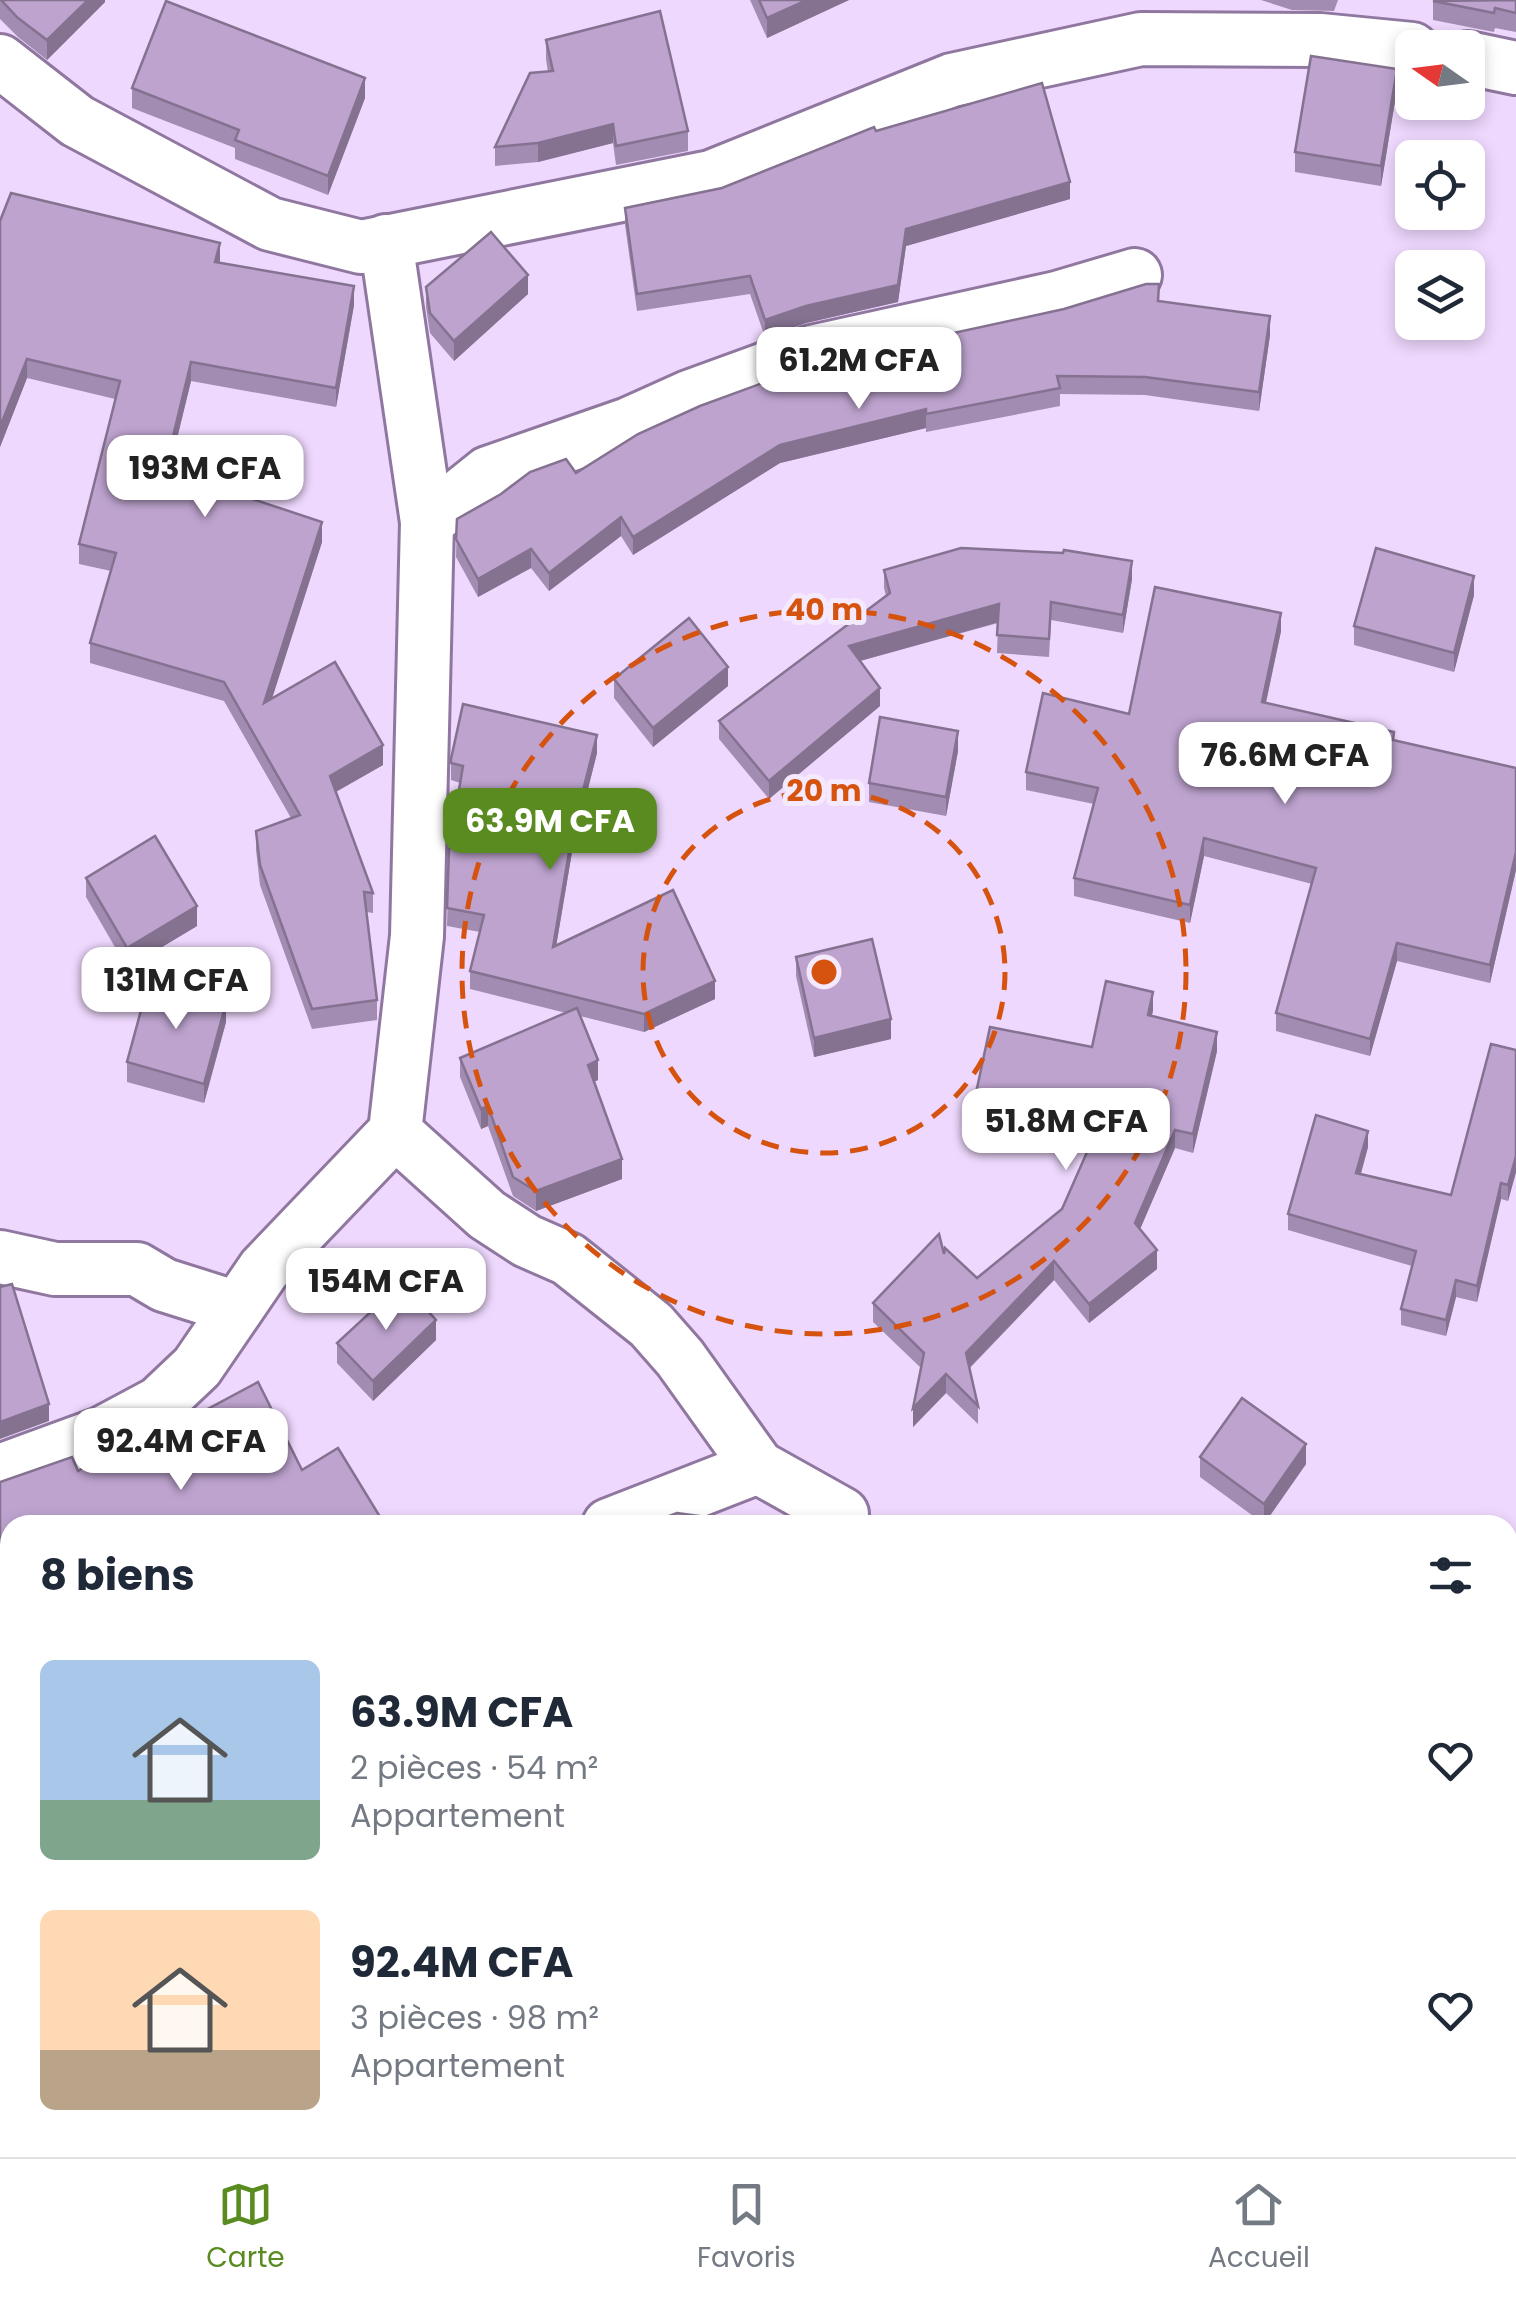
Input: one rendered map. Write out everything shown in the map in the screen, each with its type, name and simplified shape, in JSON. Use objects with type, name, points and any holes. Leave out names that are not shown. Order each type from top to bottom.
[{"type":"street","points":[[0,61],[77,121],[270,224],[361,246],[711,177],[952,80],[1141,39],[1320,40],[1395,47]]},
{"type":"street","points":[[1485,62],[1516,68]]},
{"type":"street","points":[[0,1471],[101,1434],[159,1403],[197,1367],[264,1269],[395,1132],[418,936],[427,522],[386,242]]},
{"type":"street","points":[[427,522],[488,474],[812,352],[1057,298],[1134,275]]},
{"type":"street","points":[[395,1132],[487,1215],[527,1241],[568,1259],[651,1326],[680,1358],[758,1467],[832,1515]]},
{"type":"street","points":[[0,1256],[56,1269],[137,1270],[164,1286],[237,1308]]},
{"type":"street","points":[[636,1515],[758,1467]]},
{"type":"building","points":[[1,0],[88,0],[47,40]]},
{"type":"building","points":[[759,0],[807,0],[767,18]]},
{"type":"building","points":[[1516,0],[1516,13],[1495,8],[1494,13],[1433,1]]},
{"type":"building","points":[[166,1],[365,78],[328,176],[235,140],[239,130],[132,88]]},
{"type":"building","points":[[660,11],[688,131],[616,146],[613,124],[538,143],[495,147],[530,73],[553,71],[546,40]]},
{"type":"building","points":[[1311,56],[1395,69],[1381,166],[1295,152]]},
{"type":"building","points":[[1042,83],[1070,182],[906,229],[898,285],[806,306],[765,320],[750,276],[637,294],[625,208],[722,188],[874,127],[876,131]]},
{"type":"building","points":[[11,193],[220,243],[215,262],[354,286],[336,388],[191,362],[168,457],[217,468],[213,486],[322,522],[264,703],[335,662],[383,745],[330,776],[373,893],[364,892],[377,1000],[312,1009],[260,865],[256,831],[300,815],[224,682],[90,643],[116,553],[79,544],[120,381],[27,359],[0,427],[0,221]]},
{"type":"building","points":[[491,232],[528,275],[454,341],[430,313],[426,287]]},
{"type":"building","points":[[1146,284],[1159,284],[1158,301],[1270,316],[1259,392],[1145,377],[1057,376],[1060,388],[926,414],[926,409],[780,445],[633,537],[621,517],[549,573],[531,549],[478,579],[456,539],[457,519],[530,472],[566,459],[576,473],[638,434],[700,406],[820,362],[1064,309]]},
{"type":"building","points":[[961,548],[1063,553],[1064,550],[1132,561],[1123,615],[1051,602],[1049,639],[997,635],[999,604],[849,646],[880,688],[769,781],[719,721],[890,593],[884,570]]},
{"type":"building","points":[[1376,548],[1474,576],[1454,653],[1354,626]]},
{"type":"building","points":[[1155,587],[1281,613],[1262,702],[1394,732],[1393,740],[1516,768],[1516,852],[1490,965],[1397,943],[1370,1039],[1276,1013],[1316,868],[1204,838],[1190,905],[1074,878],[1098,788],[1026,772],[1043,693],[1129,714]]},
{"type":"building","points":[[689,618],[728,667],[653,728],[614,679]]},
{"type":"building","points":[[463,704],[597,735],[572,834],[553,947],[673,890],[715,981],[644,1014],[470,971],[484,915],[447,908],[449,850],[463,766],[451,763],[451,759]]},
{"type":"building","points":[[880,717],[958,731],[946,797],[869,783]]},
{"type":"building","points":[[155,836],[197,906],[127,948],[86,878]]},
{"type":"building","points":[[872,939],[891,1019],[814,1038],[796,957]]},
{"type":"building","points":[[149,981],[226,1003],[204,1084],[127,1062]]},
{"type":"building","points":[[1106,981],[1153,992],[1148,1015],[1217,1032],[1193,1134],[1175,1130],[1135,1223],[1157,1250],[1089,1304],[1054,1261],[966,1353],[978,1406],[946,1374],[913,1408],[924,1353],[873,1303],[939,1234],[944,1254],[945,1248],[977,1278],[1062,1209],[1102,1118],[976,1093],[990,1027],[1092,1047]]},
{"type":"building","points":[[577,1008],[598,1060],[588,1065],[622,1159],[536,1191],[513,1177],[488,1106],[481,1109],[460,1058]]},
{"type":"building","points":[[1491,1044],[1516,1050],[1516,1156],[1508,1185],[1501,1183],[1477,1286],[1456,1280],[1446,1320],[1401,1309],[1416,1251],[1288,1214],[1316,1115],[1368,1131],[1356,1173],[1451,1195]]},
{"type":"building","points":[[12,1284],[49,1404],[0,1422],[0,1287]]},
{"type":"building","points":[[389,1295],[414,1296],[436,1320],[373,1381],[337,1343]]},
{"type":"building","points":[[258,1382],[302,1470],[338,1448],[379,1515],[0,1515],[0,1482],[72,1457],[78,1471],[139,1434],[144,1443]]},
{"type":"building","points":[[1242,1398],[1306,1444],[1264,1504],[1200,1457]]}]
